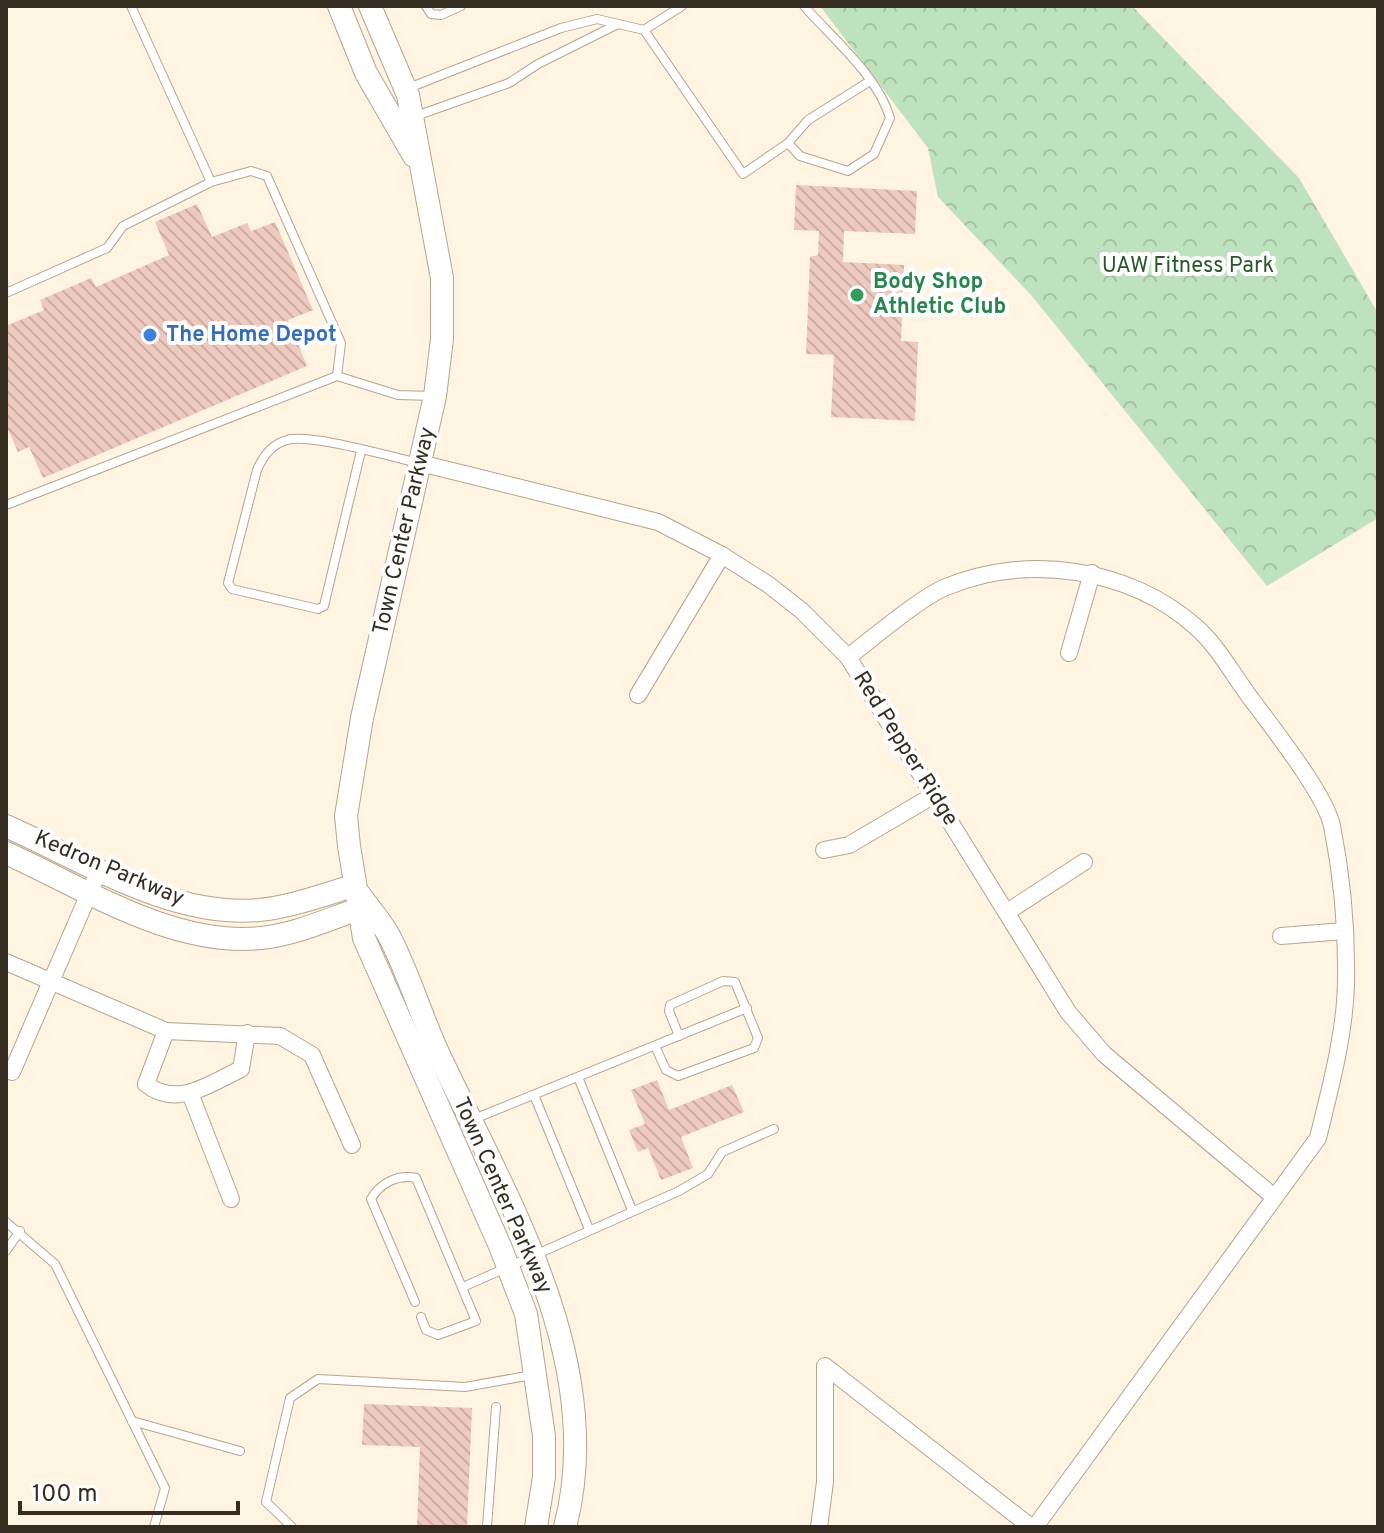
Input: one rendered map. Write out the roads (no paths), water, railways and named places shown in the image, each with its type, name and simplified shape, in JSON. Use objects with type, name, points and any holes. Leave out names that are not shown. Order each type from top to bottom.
[{"type":"street","name":"Town Center Parkway","points":[[339,6],[366,73],[425,174]]},
{"type":"street","name":"Town Center Parkway","points":[[370,6],[405,89],[413,118],[442,278],[442,339],[435,396],[362,718],[346,816],[353,886],[363,908],[388,935],[533,1257],[559,1330],[568,1377],[574,1460],[565,1527]]},
{"type":"street","name":"Red Pepper Ridge","points":[[420,463],[621,510],[658,522],[722,555],[802,611],[848,657],[1068,1012],[1104,1054],[1274,1197]]},
{"type":"street","points":[[638,695],[722,555]]},
{"type":"street","points":[[819,1527],[825,1482],[825,1366],[1033,1527],[1318,1138],[1330,1091],[1346,985],[1344,931],[1332,822],[1293,756],[1197,627],[1137,589],[1092,573],[1046,567],[1008,571],[945,587],[848,657]]},
{"type":"street","points":[[1069,653],[1092,573]]},
{"type":"street","points":[[824,850],[849,845],[934,795]]},
{"type":"street","name":"Kedron Parkway","points":[[6,826],[131,883],[215,909],[269,908],[353,886]]},
{"type":"street","name":"Kedron Parkway","points":[[6,853],[166,924],[213,936],[260,938],[363,908]]},
{"type":"street","points":[[1007,912],[1084,862]]},
{"type":"street","points":[[12,1072],[100,868]]},
{"type":"street","name":"Town Center Parkway","points":[[363,908],[364,938],[509,1267],[526,1314],[544,1436],[544,1477],[536,1527]]},
{"type":"street","points":[[1281,936],[1344,931]]},
{"type":"street","points":[[6,962],[166,1031],[280,1036],[312,1055],[352,1145]]},
{"type":"street","points":[[166,1031],[146,1084],[155,1091],[173,1096],[190,1093],[241,1069],[247,1033]]},
{"type":"street","points":[[190,1093],[231,1199]]},
{"type":"lane","points":[[131,6],[211,182]]},
{"type":"lane","points":[[426,6],[431,14],[441,15],[461,6]]},
{"type":"lane","points":[[644,30],[682,6]]},
{"type":"lane","points":[[788,143],[800,156],[848,171],[864,164],[874,154],[890,118],[885,102],[870,81],[804,6]]},
{"type":"lane","points":[[405,89],[561,28],[597,19],[644,30],[743,174],[788,143],[808,120],[870,81]]},
{"type":"lane","points":[[413,118],[509,83],[538,64],[618,24]]},
{"type":"lane","points":[[6,293],[107,248],[123,226],[211,182],[251,171],[267,176],[341,343],[337,376]]},
{"type":"lane","points":[[6,505],[337,376],[398,395],[435,396]]},
{"type":"lane","points":[[361,451],[324,606],[318,609],[232,589],[228,583],[263,457],[285,440],[298,438],[420,463]]},
{"type":"lane","points":[[655,1046],[666,1070],[678,1076],[748,1051],[754,1048],[758,1038],[735,982],[723,981],[670,1005],[669,1011],[679,1036]]},
{"type":"lane","points":[[470,1121],[747,1008]]},
{"type":"lane","points":[[578,1077],[632,1210]]},
{"type":"lane","points":[[534,1095],[589,1229]]},
{"type":"lane","points":[[463,1287],[708,1174],[722,1152],[774,1129]]},
{"type":"lane","points":[[415,1302],[371,1199],[377,1188],[404,1176],[416,1178],[476,1321],[438,1335],[426,1330],[421,1317]]},
{"type":"lane","points":[[6,1222],[55,1264],[165,1488],[154,1527]]},
{"type":"lane","points":[[6,1251],[20,1231]]},
{"type":"lane","points":[[292,1527],[266,1502],[290,1398],[318,1379],[465,1387],[536,1374]]},
{"type":"lane","points":[[487,1527],[496,1407]]},
{"type":"lane","points":[[132,1421],[240,1451]]},
{"type":"place","name":"Body Shop Athletic Club","points":[[857,295]]},
{"type":"place","name":"The Home Depot","points":[[150,335]]},
{"type":"park label","name":"UAW Fitness Park","points":[[1188,266]]}]
